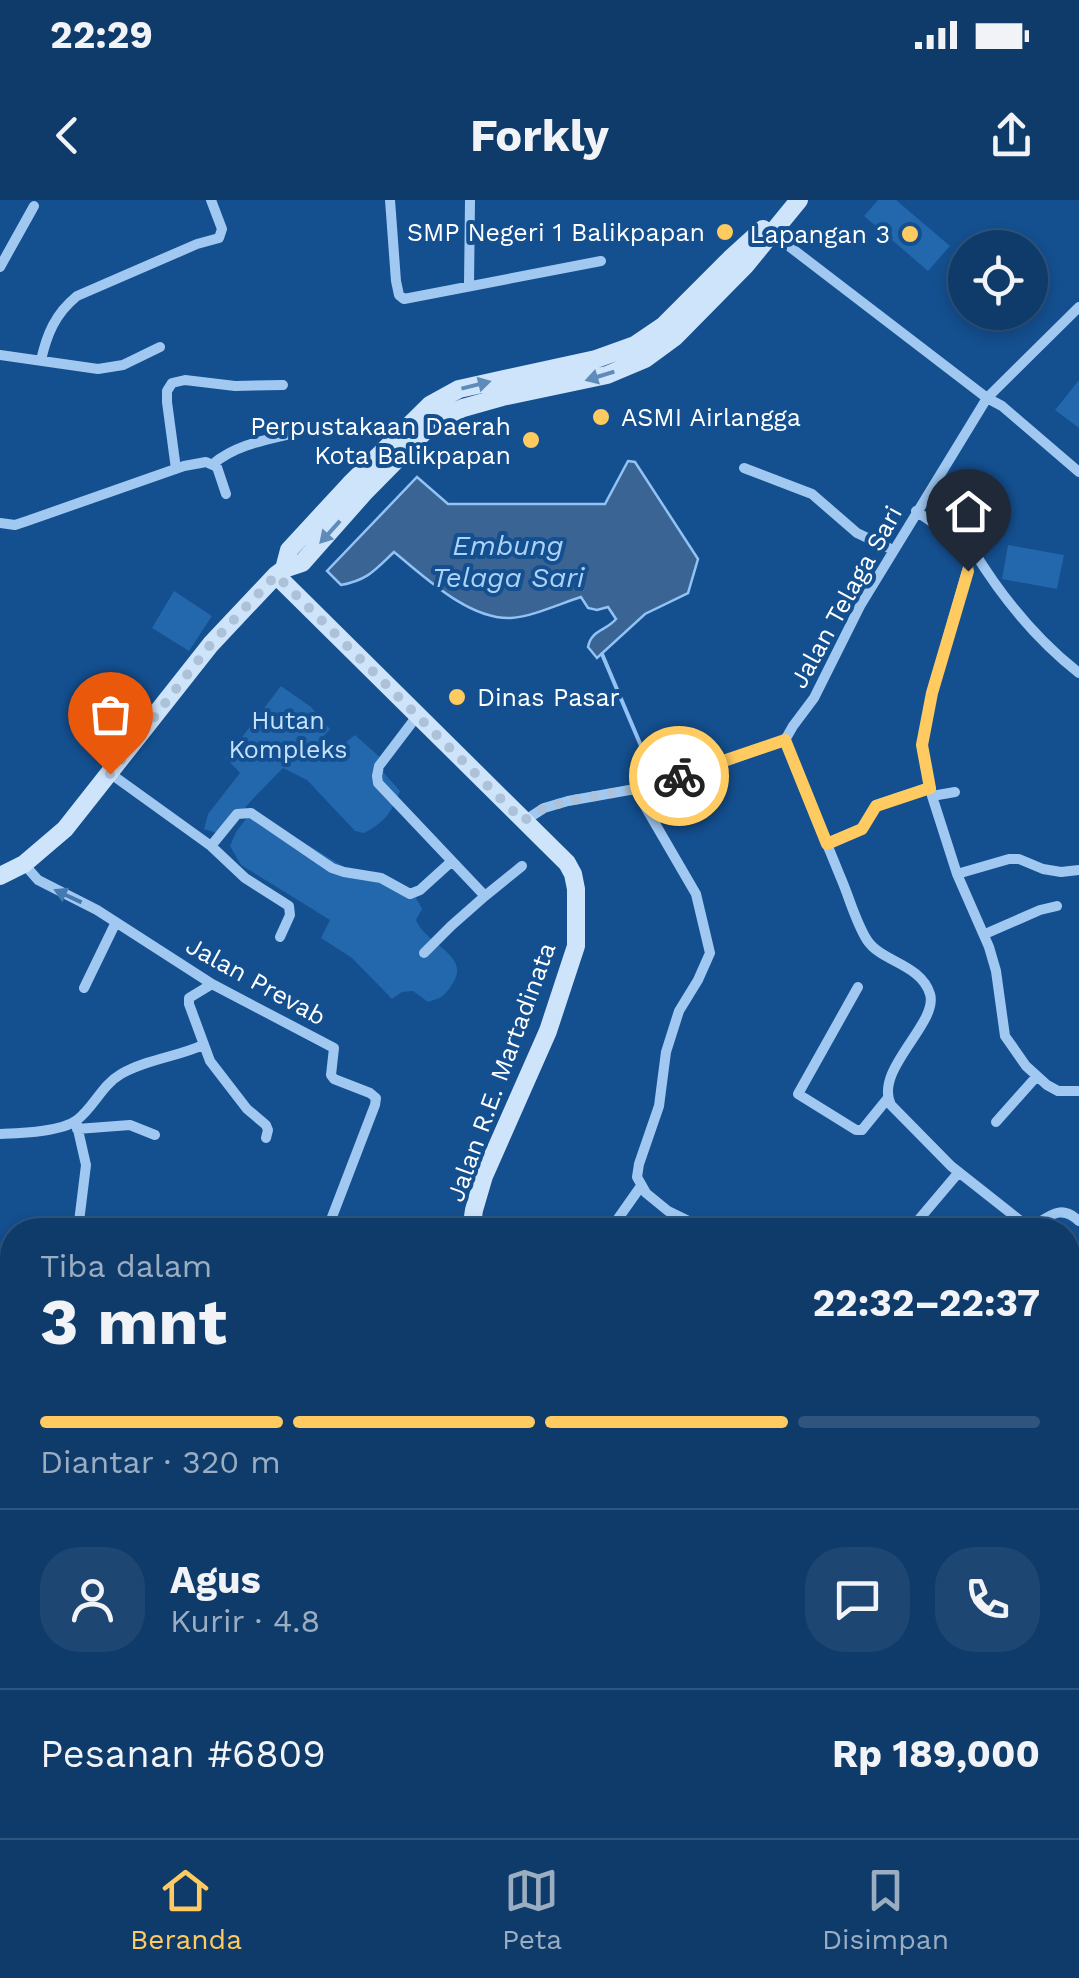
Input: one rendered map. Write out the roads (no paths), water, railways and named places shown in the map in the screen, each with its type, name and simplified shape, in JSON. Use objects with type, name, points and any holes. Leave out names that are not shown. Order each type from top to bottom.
[{"type":"street","points":[[41,360],[47,334],[77,296],[196,244],[219,238],[222,229],[211,200]]},
{"type":"street","points":[[390,200],[398,293],[406,299],[600,261]]},
{"type":"street","points":[[469,286],[470,200]]},
{"type":"street","points":[[1,885],[65,829],[211,644],[280,572],[289,550],[430,405],[459,389],[596,359],[635,345],[662,326],[788,200]]},
{"type":"street","points":[[280,572],[302,562],[436,420],[502,397],[606,375],[644,359],[674,337],[745,266],[799,200]]},
{"type":"street","points":[[0,268],[34,206]]},
{"type":"street","points":[[777,226],[790,247],[1002,406],[1079,472]]},
{"type":"street","points":[[765,242],[790,247]]},
{"type":"street","name":"Jalan Telaga Sari","points":[[785,740],[814,698],[860,606],[916,511],[987,398],[1079,308]]},
{"type":"street","points":[[0,356],[98,369],[124,364],[160,347]]},
{"type":"street","points":[[176,469],[167,402],[172,383],[185,380],[283,386]]},
{"type":"street","points":[[213,464],[247,444],[306,430]]},
{"type":"street","points":[[0,522],[27,522],[206,462],[217,467],[226,494]]},
{"type":"street","points":[[744,468],[812,494],[858,533],[893,550]]},
{"type":"street","points":[[916,511],[973,550],[995,586],[1058,656],[1079,673]]},
{"type":"street","points":[[973,550],[932,693],[922,745],[931,792],[957,874],[996,971],[1005,1036],[1026,1066],[1047,1086],[1079,1091]]},
{"type":"street","name":"Jalan R.E. Martadinata","points":[[280,572],[570,868],[576,889],[576,946],[548,1031],[484,1176],[473,1218]]},
{"type":"street","points":[[417,716],[379,766],[380,787],[486,896]]},
{"type":"street","points":[[523,821],[544,808],[635,789],[785,740],[867,940],[918,975],[930,994],[929,1012],[889,1083],[888,1098],[862,1130],[798,1094],[858,987]]},
{"type":"street","points":[[110,774],[211,846],[245,878],[289,906],[290,915],[280,937]]},
{"type":"street","points":[[635,789],[696,894],[710,948],[698,980],[679,1011],[666,1052],[660,1106],[637,1178],[668,1210],[682,1218]]},
{"type":"street","points":[[827,844],[862,829],[876,806],[931,792],[955,792]]},
{"type":"street","points":[[211,846],[238,814],[251,813],[332,868],[381,878],[411,894],[452,861]]},
{"type":"street","points":[[957,874],[1009,859],[1062,872],[1079,870]]},
{"type":"street","name":"Jalan Prevab","points":[[24,864],[38,880],[97,910],[212,984],[334,1048],[334,1079],[376,1098],[332,1218]]},
{"type":"street","points":[[424,953],[522,866]]},
{"type":"street","points":[[984,934],[1057,906]]},
{"type":"street","points":[[84,988],[116,922]]},
{"type":"street","points":[[212,984],[190,998],[189,1004],[203,1045],[214,1067],[247,1110],[266,1125],[266,1138]]},
{"type":"street","points":[[76,1125],[102,1090],[122,1074],[151,1060],[203,1045]]},
{"type":"street","points":[[996,1122],[1037,1076]]},
{"type":"street","points":[[888,1098],[922,1138],[1017,1218]]},
{"type":"street","points":[[76,1125],[86,1165],[79,1218]]},
{"type":"street","points":[[0,1134],[76,1125],[130,1125],[154,1135]]},
{"type":"street","points":[[920,1218],[959,1172]]},
{"type":"street","points":[[618,1218],[641,1186]]},
{"type":"street","points":[[1049,1218],[1059,1212],[1071,1213],[1076,1218]]},
{"type":"water","name":"Embung Telaga Sari","points":[[628,461],[635,462],[698,559],[688,593],[645,614],[597,658],[588,647],[590,641],[616,619],[608,607],[588,608],[581,597],[529,615],[495,617],[448,595],[394,552],[371,573],[350,583],[341,585],[327,571],[417,477],[448,504],[605,504]]},
{"type":"waterway","points":[[602,654],[647,760]]},
{"type":"place","name":"SMP Negeri 1 Balikpapan","points":[[725,232]]},
{"type":"place","name":"Lapangan 3","points":[[910,234]]},
{"type":"place","name":"ASMI Airlangga","points":[[601,417]]},
{"type":"place","name":"Perpustakaan Daerah Kota Balikpapan","points":[[531,440]]},
{"type":"place","name":"Dinas Pasar","points":[[457,697]]},
{"type":"park label","name":"Hutan Kompleks","points":[[288,734]]}]
